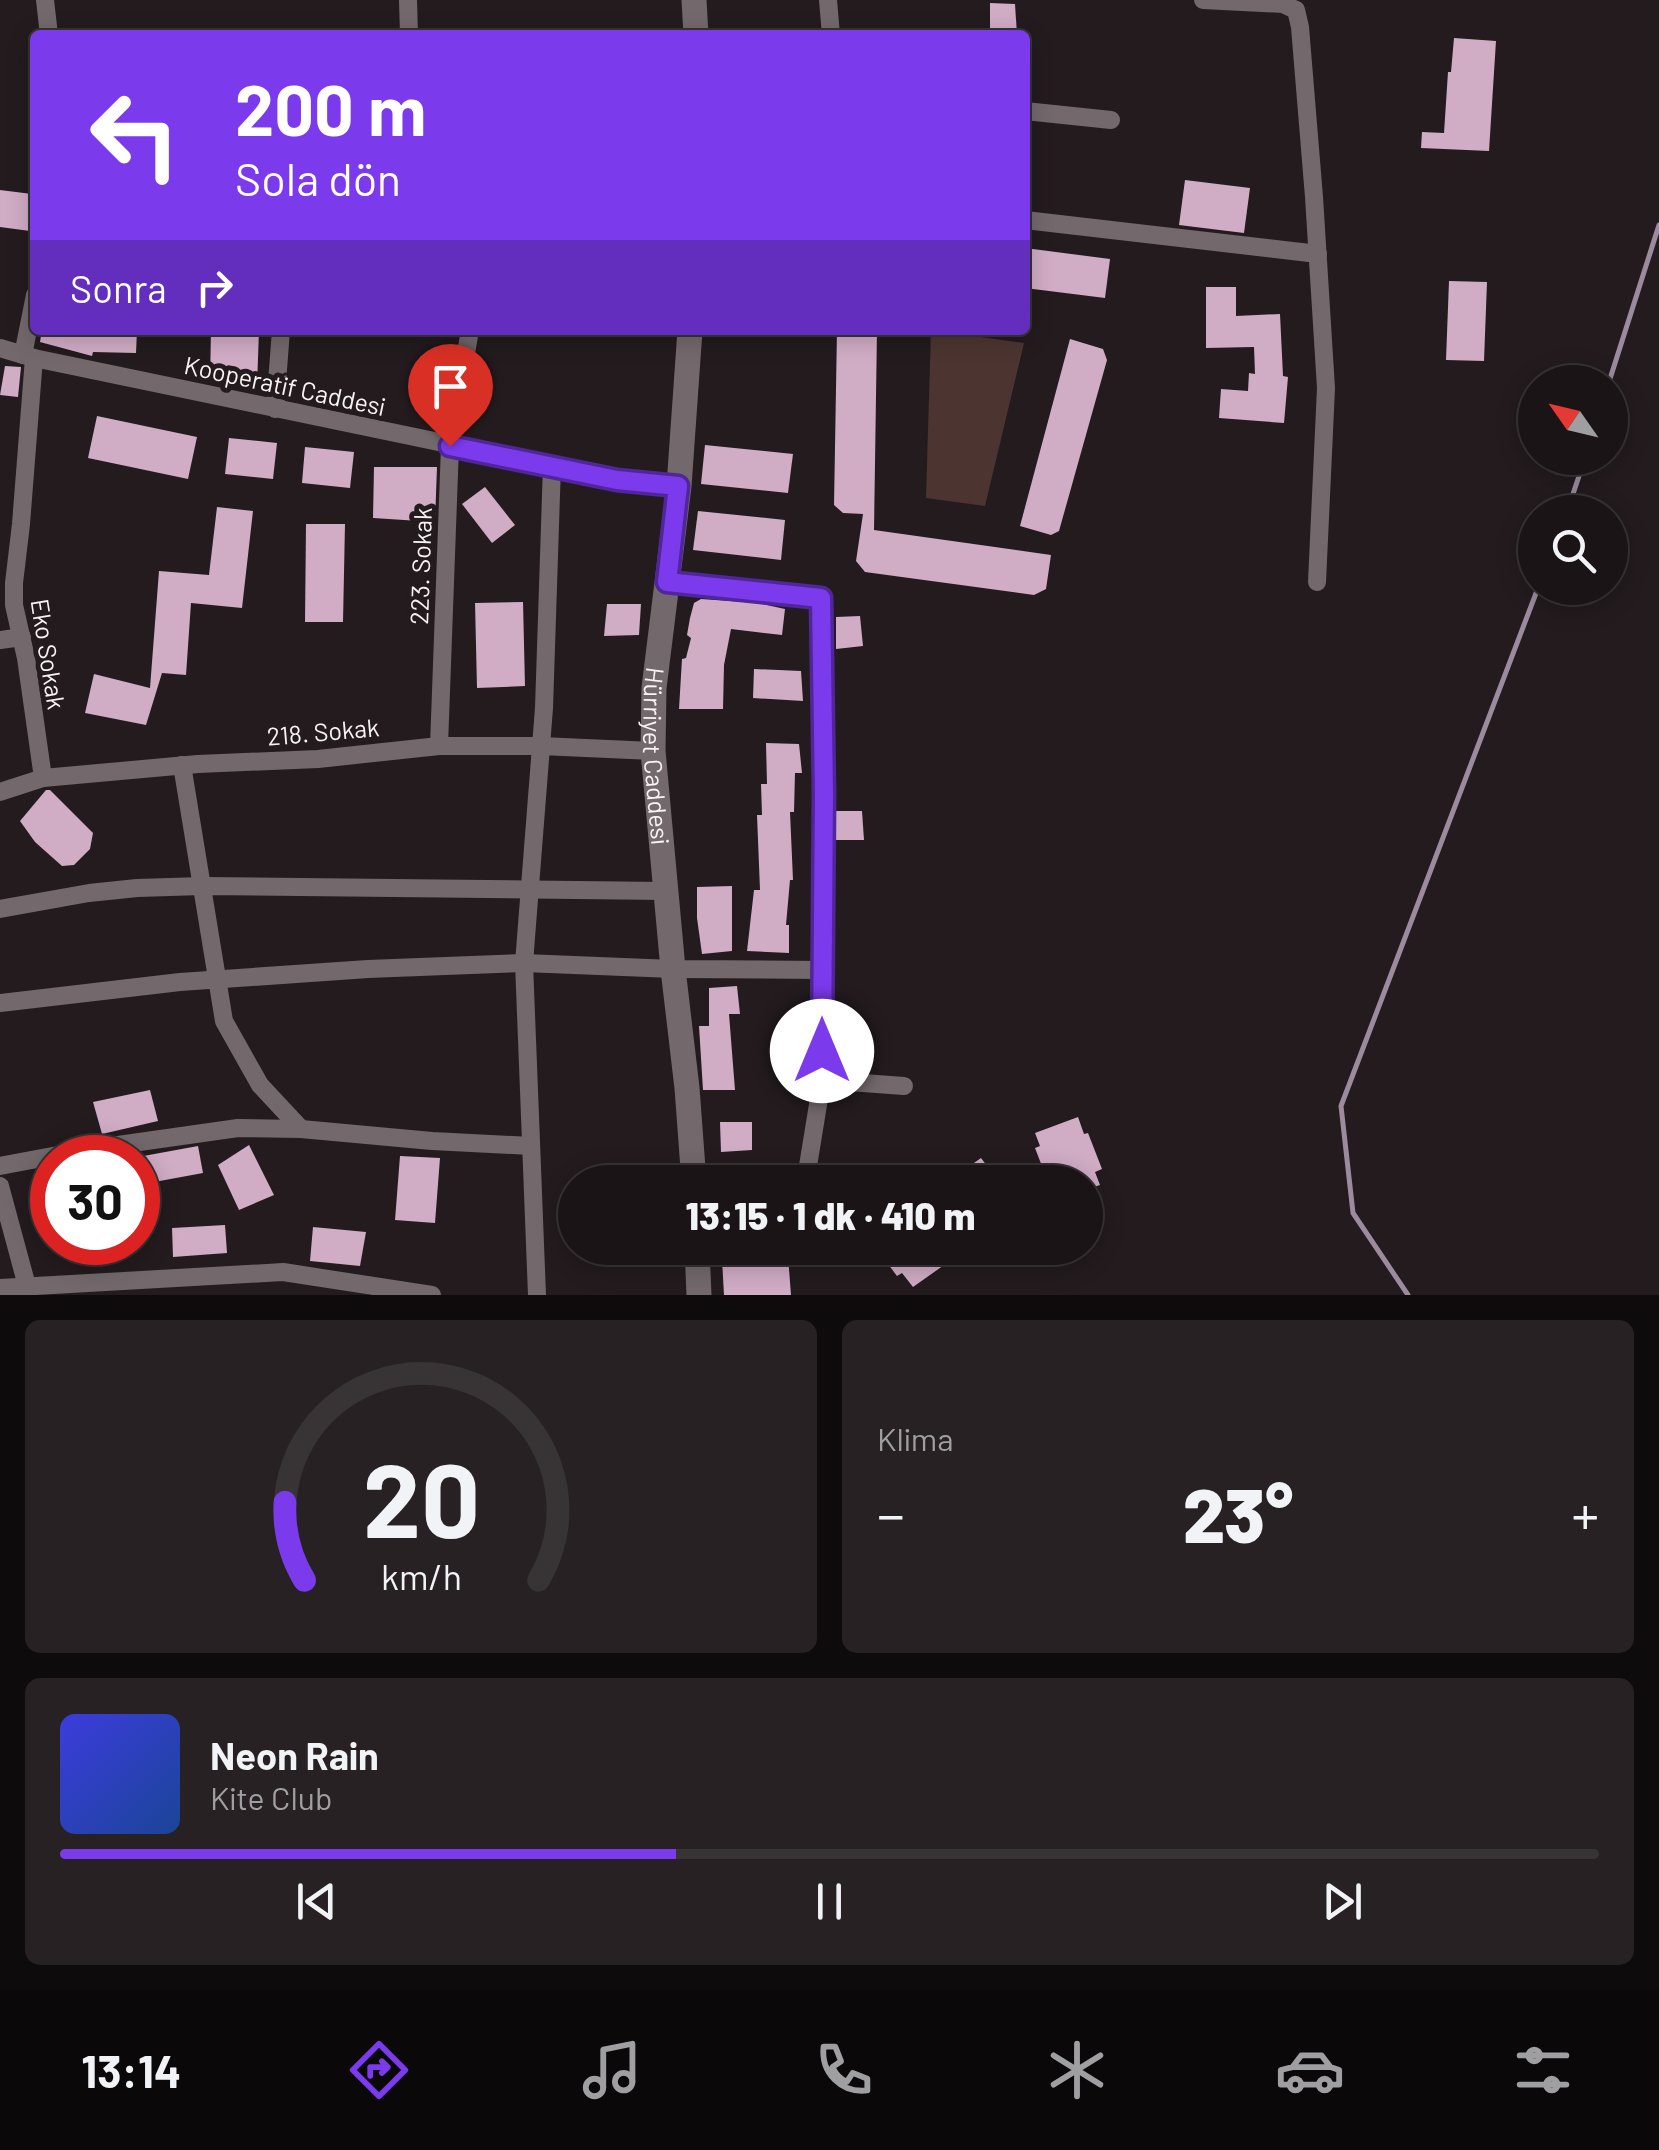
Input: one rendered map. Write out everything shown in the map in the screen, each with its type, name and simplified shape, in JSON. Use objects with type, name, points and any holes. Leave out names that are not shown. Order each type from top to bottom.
[{"type":"street","points":[[44,0],[47,30]]},
{"type":"street","points":[[408,0],[409,30]]},
{"type":"street","points":[[694,0],[696,30]]},
{"type":"street","points":[[828,0],[831,30]]},
{"type":"street","points":[[1203,0],[1283,2],[1296,10],[1300,28],[1326,388],[1317,582]]},
{"type":"street","points":[[1030,112],[1111,120]]},
{"type":"street","points":[[1030,221],[1318,254]]},
{"type":"street","name":"Eko Sokak","points":[[31,335],[14,605],[44,778]]},
{"type":"street","points":[[275,409],[281,335]]},
{"type":"street","name":"223. Sokak","points":[[439,746],[450,446],[469,335]]},
{"type":"street","name":"Hürriyet Caddesi","points":[[690,335],[678,486],[654,688],[654,751],[693,1165]]},
{"type":"street","name":"Kooperatif Caddesi","points":[[0,348],[617,480],[678,486]]},
{"type":"street","points":[[536,1295],[524,963],[541,746],[552,466]]},
{"type":"street","points":[[667,582],[821,598],[822,1080],[808,1165]]},
{"type":"street","points":[[0,640],[22,638]]},
{"type":"street","name":"218. Sokak","points":[[0,792],[44,778],[439,746],[654,751]]},
{"type":"street","points":[[182,765],[224,1022],[248,1068],[301,1129]]},
{"type":"street","points":[[0,909],[89,893],[204,886],[666,890]]},
{"type":"street","points":[[0,1003],[218,979],[368,969],[524,963],[822,970]]},
{"type":"street","points":[[822,1080],[904,1086]]},
{"type":"street","points":[[0,1166],[238,1128],[531,1146]]},
{"type":"street","points":[[0,1186],[14,1289],[283,1272],[432,1295]]},
{"type":"street","points":[[698,1265],[699,1295]]},
{"type":"shaded area","points":[[931,335],[967,335],[1024,343],[985,506],[926,498]]},
{"type":"building","points":[[990,3],[1015,4],[1017,30],[990,30]]},
{"type":"building","points":[[1454,38],[1496,41],[1489,151],[1421,148],[1422,132],[1444,133]]},
{"type":"building","points":[[1185,180],[1250,188],[1244,233],[1179,225]]},
{"type":"building","points":[[0,190],[30,194],[30,231],[0,227]]},
{"type":"building","points":[[1030,249],[1110,259],[1105,298],[1030,289]]},
{"type":"building","points":[[1449,281],[1487,282],[1484,361],[1446,360]]},
{"type":"building","points":[[1206,287],[1236,287],[1236,316],[1280,314],[1283,376],[1288,377],[1284,423],[1219,418],[1221,389],[1248,391],[1249,373],[1255,374],[1254,347],[1206,348]]},
{"type":"building","points":[[41,335],[137,335],[136,353],[93,352],[92,356],[40,342]]},
{"type":"building","points":[[211,335],[259,335],[257,386],[210,382]]},
{"type":"building","points":[[837,335],[877,335],[874,530],[1051,555],[1046,589],[1034,595],[865,572],[856,561],[863,514],[843,513],[834,505]]},
{"type":"building","points":[[1070,339],[1103,349],[1107,360],[1059,531],[1051,535],[1020,526]]},
{"type":"building","points":[[5,366],[21,367],[18,397],[0,395]]},
{"type":"building","points":[[97,416],[197,437],[188,479],[88,458]]},
{"type":"building","points":[[229,438],[277,443],[273,479],[225,474]]},
{"type":"building","points":[[705,445],[793,454],[788,493],[701,484]]},
{"type":"building","points":[[305,447],[354,452],[350,488],[302,483]]},
{"type":"building","points":[[374,467],[437,467],[435,522],[373,518]]},
{"type":"building","points":[[485,487],[515,525],[492,543],[462,504]]},
{"type":"building","points":[[217,507],[253,511],[242,608],[191,603],[186,675],[162,673],[146,725],[85,713],[94,674],[150,688],[159,571],[209,575]]},
{"type":"building","points":[[698,511],[785,520],[781,560],[693,550]]},
{"type":"building","points":[[306,524],[345,524],[343,622],[305,622]]},
{"type":"building","points":[[701,599],[785,609],[782,635],[731,629],[724,665],[723,709],[679,709],[682,659],[686,658],[691,638],[687,635],[690,618],[694,603]]},
{"type":"building","points":[[523,602],[525,686],[477,688],[475,603]]},
{"type":"building","points":[[607,604],[641,604],[639,635],[604,636]]},
{"type":"building","points":[[860,616],[863,646],[836,649],[836,617]]},
{"type":"building","points":[[754,669],[801,671],[803,701],[753,698]]},
{"type":"building","points":[[766,743],[799,744],[802,773],[795,773],[794,812],[790,812],[793,880],[786,925],[789,953],[747,951],[754,890],[760,890],[757,815],[762,815],[761,784],[767,784]]},
{"type":"building","points":[[46,790],[93,833],[90,849],[74,865],[62,866],[35,842],[20,821]]},
{"type":"building","points":[[836,811],[862,811],[864,840],[836,840]]},
{"type":"building","points":[[732,886],[732,951],[702,954],[697,887]]},
{"type":"building","points":[[737,986],[740,1014],[729,1014],[735,1090],[703,1090],[699,1026],[709,1026],[709,988]]},
{"type":"building","points":[[150,1090],[158,1121],[102,1134],[93,1102]]},
{"type":"building","points":[[1078,1117],[1100,1165],[1042,1165],[1035,1133]]},
{"type":"building","points":[[720,1122],[752,1122],[752,1150],[721,1152]]},
{"type":"building","points":[[249,1145],[274,1195],[239,1210],[218,1165]]},
{"type":"building","points":[[198,1146],[203,1173],[160,1181],[160,1153]]},
{"type":"building","points":[[400,1156],[440,1158],[435,1223],[395,1220]]},
{"type":"building","points":[[225,1225],[227,1253],[173,1257],[172,1228]]},
{"type":"building","points":[[313,1227],[366,1232],[360,1266],[310,1261]]},
{"type":"building","points":[[722,1265],[789,1265],[791,1295],[724,1295]]},
{"type":"building","points":[[889,1265],[944,1265],[913,1287],[902,1273],[897,1276]]},
{"type":"waterway","points":[[1614,365],[1659,225]]},
{"type":"waterway","points":[[1573,495],[1579,475]]},
{"type":"waterway","points":[[1408,1295],[1353,1213],[1341,1106],[1532,605]]},
{"type":"route","points":[[450,446],[617,480],[678,486],[667,582],[821,598],[822,1051]]}]
